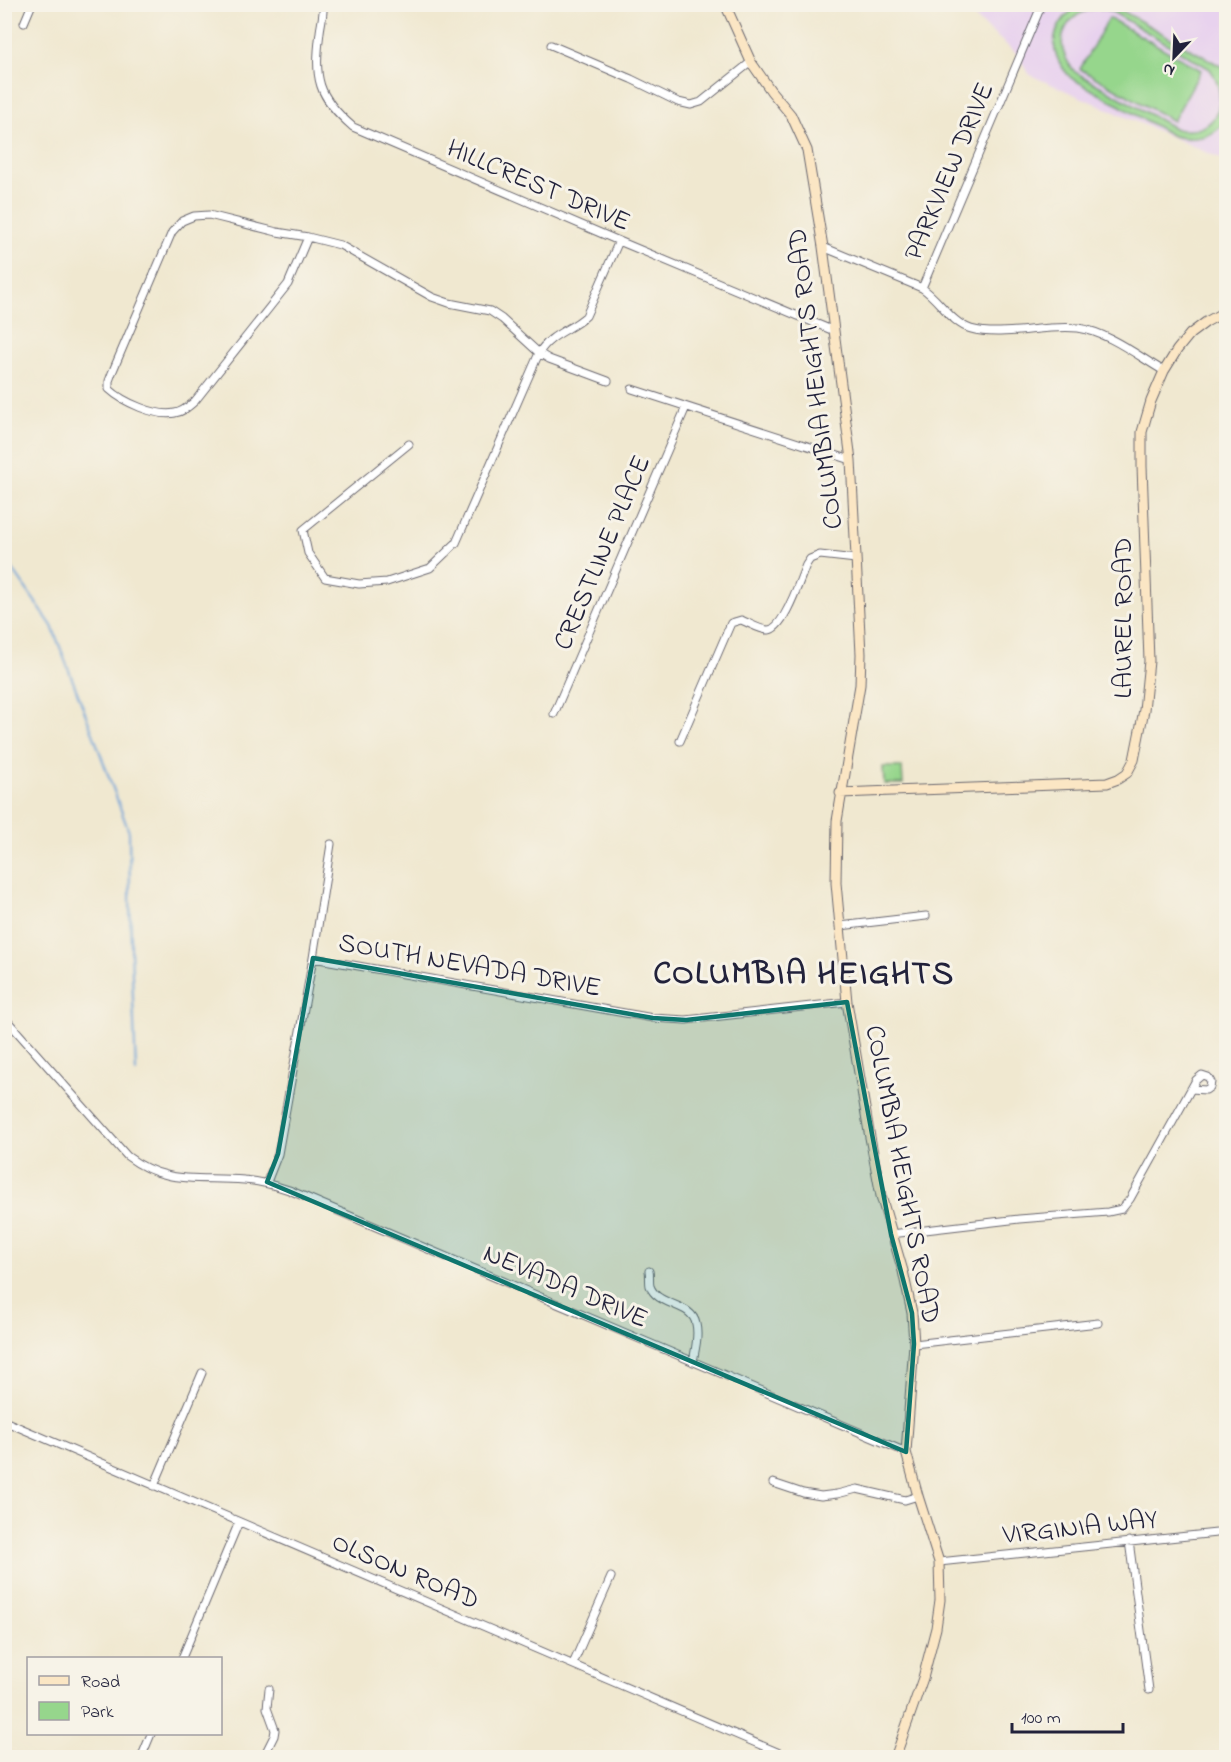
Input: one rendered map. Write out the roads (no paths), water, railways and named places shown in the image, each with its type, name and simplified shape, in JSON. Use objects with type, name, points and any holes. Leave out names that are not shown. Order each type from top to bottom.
[{"type":"street","points":[[24,23],[32,4]]},
{"type":"street","name":"HILLCREST DRIVE","points":[[323,4],[318,62],[321,87],[323,95],[336,112],[353,127],[834,331]]},
{"type":"street","name":"COLUMBIA HEIGHTS ROAD","points":[[725,4],[751,62],[791,115],[807,150],[823,246],[851,460],[861,654],[860,685],[840,794],[835,842],[836,883],[847,1002],[870,1142],[881,1196],[903,1271],[912,1312],[914,1344],[906,1452],[939,1562],[940,1600],[936,1628],[923,1678],[895,1758]]},
{"type":"street","name":"PARKVIEW DRIVE","points":[[823,246],[922,288],[1042,4]]},
{"type":"street","points":[[551,45],[678,102],[691,105],[701,102],[751,62]]},
{"type":"street","points":[[308,237],[288,284],[195,401],[177,413],[163,414],[147,410],[116,395],[109,389],[109,381],[172,232],[182,221],[194,216],[209,215],[277,232],[308,237],[340,245],[432,297],[449,303],[490,311],[539,353],[558,363],[608,381]]},
{"type":"street","points":[[409,444],[303,530],[308,553],[325,578],[359,584],[387,582],[430,568],[456,543],[539,353],[544,344],[555,335],[586,316],[619,241]]},
{"type":"street","points":[[922,288],[933,295],[962,324],[971,329],[1000,331],[1076,328],[1092,331],[1107,337],[1164,371]]},
{"type":"street","name":"LAUREL ROAD","points":[[840,794],[1107,783],[1127,773],[1134,760],[1141,731],[1149,661],[1142,432],[1151,401],[1164,371],[1190,334],[1227,311]]},
{"type":"street","points":[[632,389],[851,460]]},
{"type":"street","name":"CRESTLINE PLACE","points":[[554,714],[686,406]]},
{"type":"street","points":[[680,741],[731,623],[741,620],[765,629],[776,628],[785,615],[810,559],[820,555],[856,559]]},
{"type":"street","points":[[313,958],[331,844]]},
{"type":"street","points":[[840,926],[926,916]]},
{"type":"street","name":"SOUTH NEVADA DRIVE","points":[[267,1182],[278,1154],[313,958],[653,1018],[686,1020],[847,1002]]},
{"type":"street","name":"NEVADA DRIVE","points":[[4,1017],[127,1156],[140,1165],[159,1174],[178,1178],[267,1182],[289,1190],[906,1452]]},
{"type":"street","points":[[891,1233],[1122,1209],[1130,1199],[1191,1089]]},
{"type":"street","points":[[650,1271],[650,1286],[658,1296],[692,1313],[696,1323],[697,1339],[693,1362]]},
{"type":"street","points":[[914,1344],[1098,1323]]},
{"type":"street","points":[[154,1486],[202,1373]]},
{"type":"street","name":"OLSON ROAD","points":[[4,1420],[791,1758]]},
{"type":"street","points":[[773,1483],[803,1493],[821,1496],[857,1489],[904,1500],[918,1496]]},
{"type":"street","points":[[183,1657],[239,1522]]},
{"type":"street","name":"VIRGINIA WAY","points":[[939,1562],[1227,1532]]},
{"type":"street","points":[[1129,1541],[1149,1690]]},
{"type":"street","points":[[573,1664],[611,1577]]},
{"type":"street","points":[[263,1758],[275,1730],[267,1708],[269,1689]]},
{"type":"street","points":[[141,1758],[151,1735]]},
{"type":"waterway","points":[[4,557],[52,626],[129,832],[136,1072]]},
{"type":"district","name":"COLUMBIA HEIGHTS","points":[[804,971]]}]
